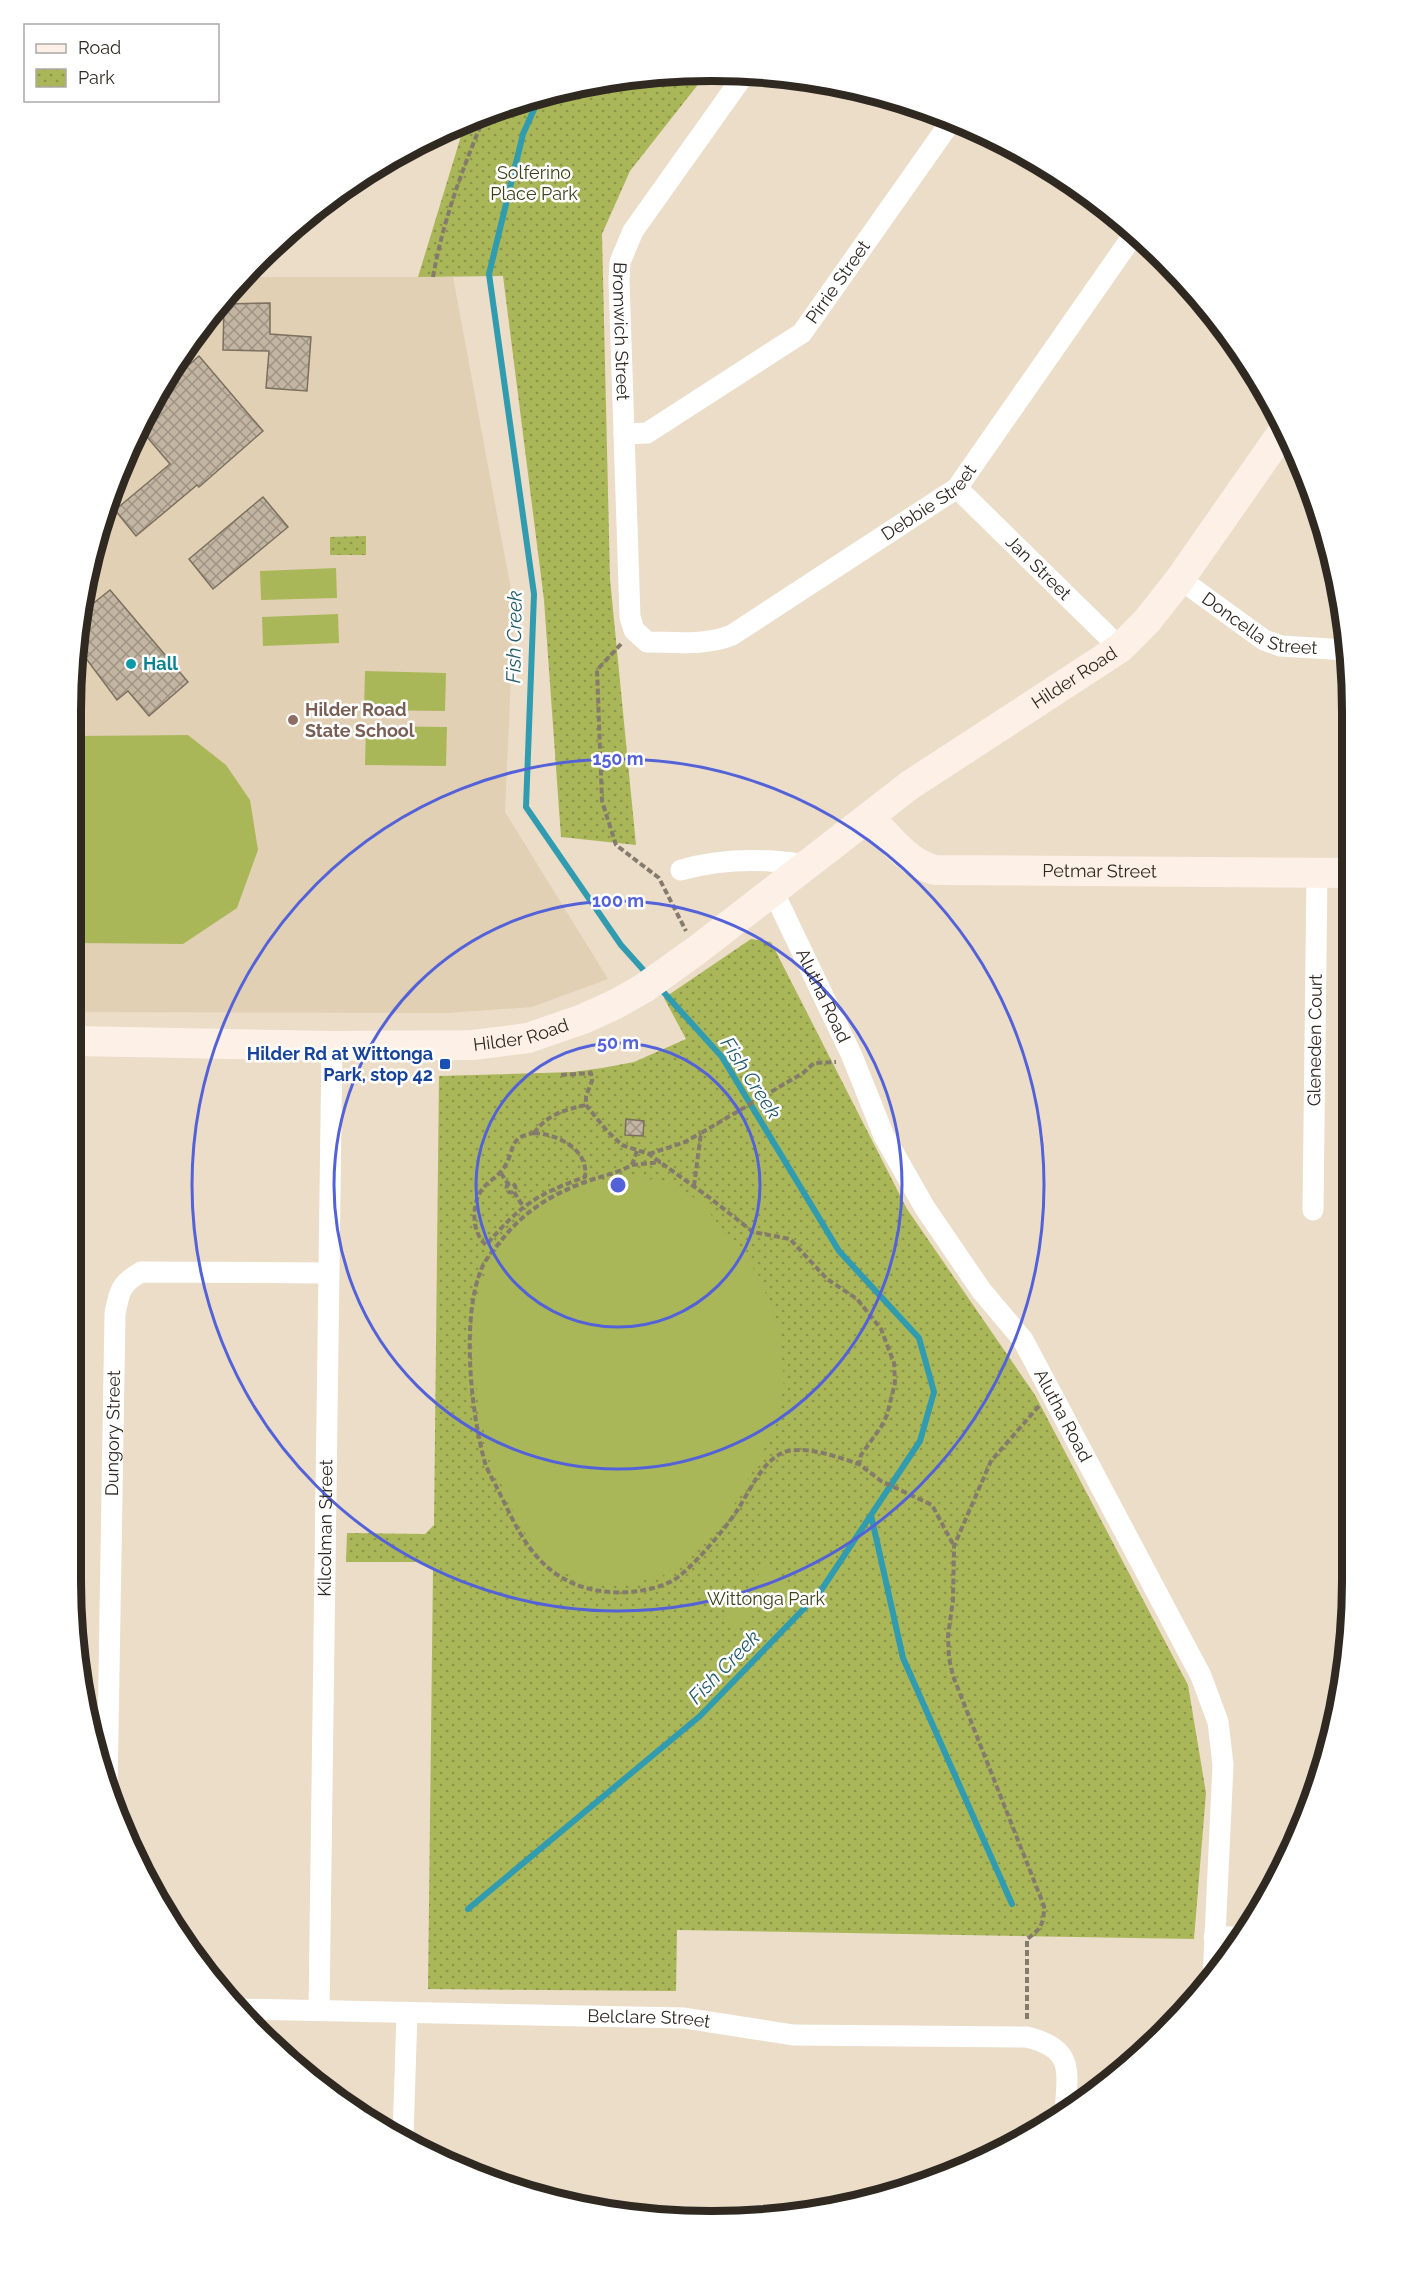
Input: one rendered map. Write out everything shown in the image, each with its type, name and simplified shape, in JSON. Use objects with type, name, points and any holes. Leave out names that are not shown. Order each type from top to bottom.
[{"type":"street","name":"Bromwich Street","points":[[634,630],[630,617],[619,280],[621,262],[633,231],[739,82]]},
{"type":"street","name":"Pirrie Street","points":[[624,434],[647,433],[802,333],[947,127]]},
{"type":"street","name":"Debbie Street","points":[[634,630],[647,642],[718,641],[732,635],[957,488],[1130,240]]},
{"type":"street","name":"Hilder Road","points":[[81,1041],[332,1046],[473,1045],[528,1038],[616,1004],[644,988],[687,957],[910,785],[1119,648],[1147,621],[1180,579],[1279,437]]},
{"type":"street","name":"Jan Street","points":[[957,488],[1119,648]]},
{"type":"street","name":"Doncella Street","points":[[1180,579],[1264,640],[1281,646],[1339,650]]},
{"type":"street","name":"Petmar Street","points":[[870,818],[912,861],[922,867],[935,870],[1342,873]]},
{"type":"street","points":[[681,870],[706,863],[770,860],[806,865]]},
{"type":"street","name":"Gleneden Court","points":[[1313,1210],[1317,872]]},
{"type":"street","name":"Alutha Road","points":[[773,891],[852,1056],[884,1136],[925,1208],[981,1290],[1023,1340],[1201,1676],[1218,1722],[1223,1765],[1213,1962]]},
{"type":"street","name":"Kilcolman Street","points":[[319,2010],[332,1046]]},
{"type":"street","name":"Dungory Street","points":[[108,1762],[115,1314],[119,1294],[127,1280],[141,1272],[328,1273]]},
{"type":"street","points":[[1214,1937],[1232,1937]]},
{"type":"street","name":"Belclare Street","points":[[250,2009],[684,2018],[793,2035],[1027,2037],[1047,2042],[1058,2050],[1065,2065],[1065,2103]]},
{"type":"street","points":[[403,2131],[407,2013]]},
{"type":"path","points":[[433,277],[439,244],[452,198],[481,125]]},
{"type":"path","points":[[634,630],[597,670],[602,801],[616,845],[659,878],[687,957]]},
{"type":"path","points":[[649,1154],[686,1142],[803,1073],[814,1063],[842,1060],[852,1056]]},
{"type":"path","points":[[561,1075],[591,1073],[592,1081],[585,1096],[586,1105],[622,1145],[649,1154],[753,1232],[790,1239],[827,1279],[857,1299],[882,1329],[894,1364],[895,1383],[887,1415],[861,1455],[859,1464]]},
{"type":"path","points":[[534,1133],[550,1116],[586,1105]]},
{"type":"path","points":[[534,1133],[556,1136],[568,1143],[583,1162],[585,1177],[545,1192],[523,1206],[486,1245],[475,1225],[474,1212],[478,1198],[482,1189],[501,1173],[508,1162],[513,1143],[518,1138],[534,1133]]},
{"type":"path","points":[[694,1187],[701,1133]]},
{"type":"path","points":[[632,1165],[637,1151]]},
{"type":"path","points":[[661,1162],[632,1165],[615,1174],[551,1196],[528,1212],[504,1237],[481,1270],[472,1304],[470,1364],[477,1417],[486,1465],[525,1543],[542,1564],[571,1582],[597,1590],[631,1592],[650,1589],[673,1580],[690,1564],[735,1514],[762,1471],[780,1454],[799,1449],[835,1456],[859,1464],[881,1481],[932,1504],[954,1546]]},
{"type":"path","points":[[501,1173],[508,1184],[514,1185],[514,1192],[523,1206]]},
{"type":"path","points":[[1027,2037],[1027,1939],[1040,1930],[1044,1906],[953,1676],[948,1636],[953,1600],[954,1546],[991,1461],[1034,1410],[1053,1393]]},
{"type":"shaded area","name":"Hilder Road State School","points":[[255,277],[453,277],[514,606],[505,812],[608,979],[532,1007],[448,1013],[81,1012],[82,670],[86,629],[102,548],[129,470],[165,396],[211,328]]},
{"type":"green space","name":"Solferino Place Park","points":[[700,81],[630,171],[602,234],[610,579],[636,845],[561,837],[544,600],[503,276],[418,277],[462,133],[509,114],[588,93],[629,86]]},
{"type":"green space","points":[[366,536],[366,555],[330,555],[330,537]]},
{"type":"green space","points":[[336,568],[337,598],[261,600],[260,571]]},
{"type":"green space","points":[[338,614],[339,643],[263,646],[262,617]]},
{"type":"green space","points":[[365,671],[446,673],[445,711],[364,710]]},
{"type":"green space","points":[[366,726],[447,727],[446,766],[365,765]]},
{"type":"green space","points":[[188,735],[226,765],[250,800],[258,850],[237,908],[183,944],[81,943],[81,736]]},
{"type":"green space","name":"Wittonga Park","points":[[751,939],[771,942],[907,1209],[1035,1395],[1188,1685],[1206,1793],[1194,1939],[677,1930],[676,1991],[428,1989],[433,1569],[423,1562],[346,1562],[347,1533],[425,1534],[434,1525],[439,1076],[573,1072],[634,1062],[686,1039],[664,998]]},
{"type":"green space","points":[[623,1176],[665,1181],[701,1202],[759,1276],[780,1332],[784,1381],[775,1429],[728,1516],[700,1546],[662,1576],[620,1586],[587,1583],[556,1569],[535,1548],[518,1522],[490,1458],[480,1414],[473,1363],[476,1305],[489,1261],[513,1229],[540,1205],[584,1185]]},
{"type":"green space","points":[[766,1566],[792,1587],[770,1614],[744,1593]]},
{"type":"green space","points":[[742,1595],[755,1606],[735,1629],[723,1618]]},
{"type":"building","points":[[270,303],[270,334],[311,337],[307,391],[266,388],[269,351],[223,350],[224,312],[231,304]]},
{"type":"building","points":[[199,356],[263,431],[199,487],[197,485],[136,536],[115,510],[170,464],[145,435],[179,373]]},
{"type":"building","points":[[263,497],[288,527],[213,589],[189,559]]},
{"type":"building","name":"Hall","points":[[110,590],[188,682],[149,716],[128,691],[117,700],[83,655],[90,606]]},
{"type":"building","points":[[626,1119],[644,1121],[643,1136],[625,1135]]},
{"type":"waterway","name":"Fish Creek","points":[[536,106],[523,134],[489,274],[534,594],[526,807],[621,945],[647,974]]},
{"type":"waterway","name":"Fish Creek","points":[[468,1909],[700,1716],[820,1592],[920,1441],[934,1392],[919,1338],[839,1251],[722,1057],[658,986]]},
{"type":"waterway","points":[[871,1515],[903,1658],[1012,1904]]},
{"type":"place","name":"Hall","points":[[131,664]]},
{"type":"place","name":"Hilder Road State School","points":[[293,720]]},
{"type":"place","name":"Hilder Rd at Wittonga Park, stop 42","points":[[445,1064]]}]
